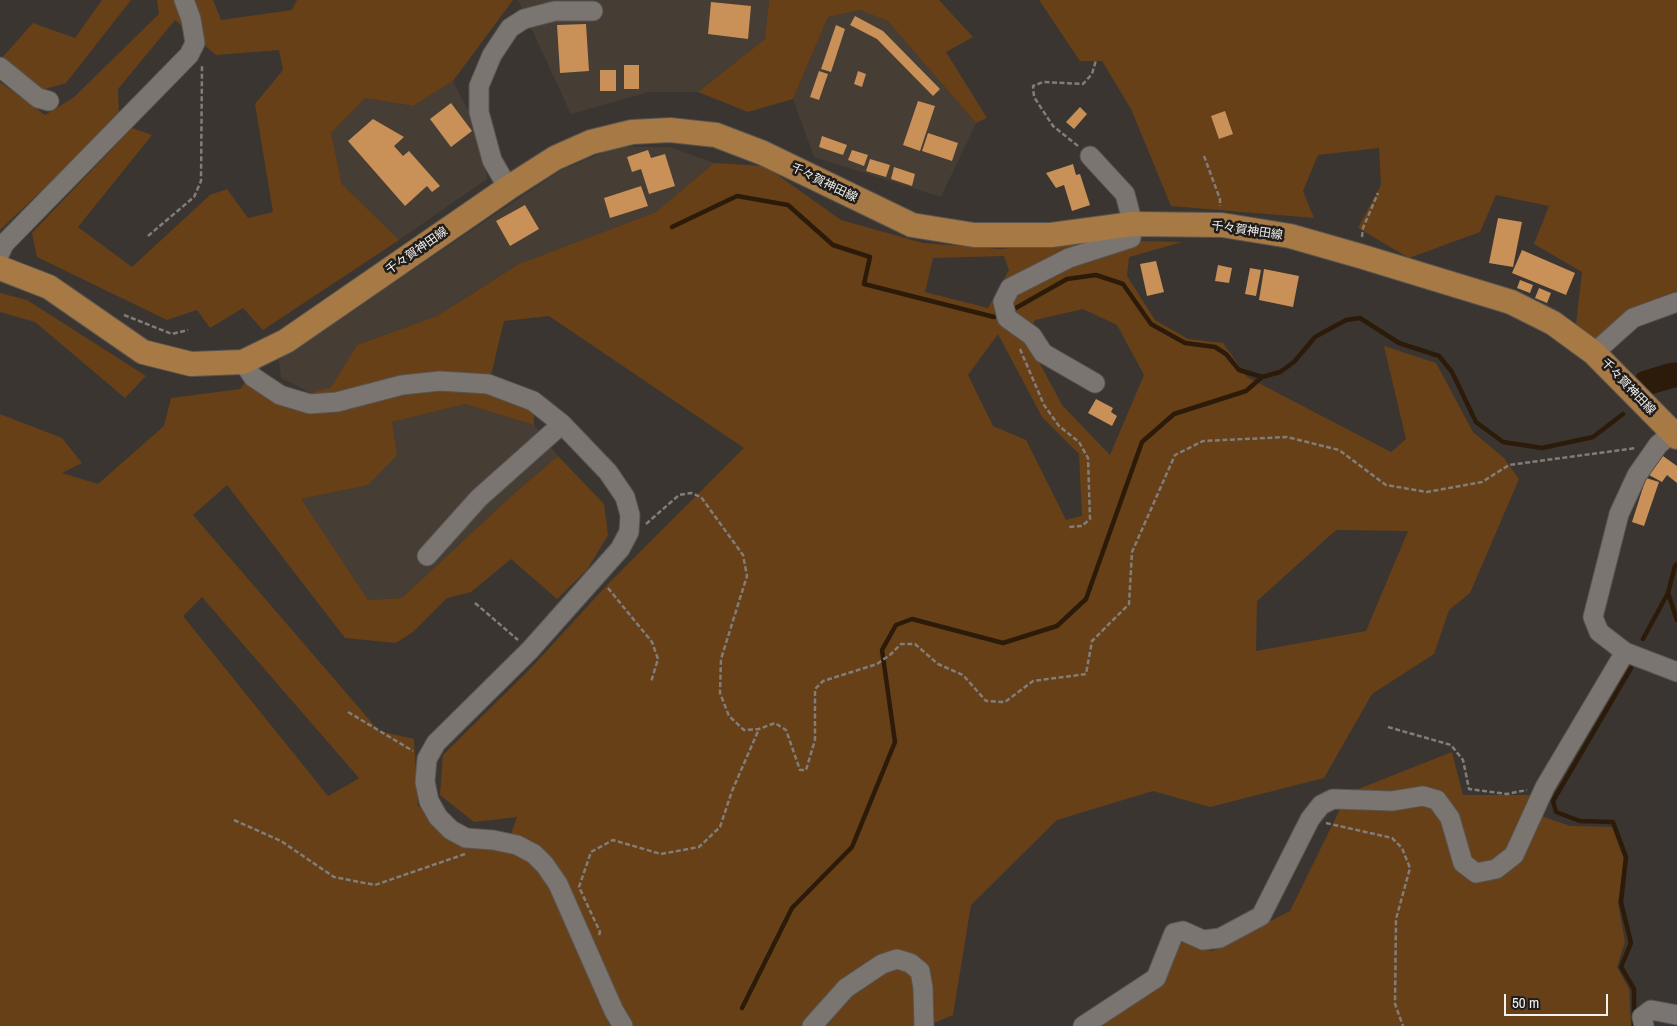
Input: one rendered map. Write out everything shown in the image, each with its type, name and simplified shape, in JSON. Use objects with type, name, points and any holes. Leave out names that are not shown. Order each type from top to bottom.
[{"type":"main road","name":"千々賀神田線","points":[[0,268],[49,287],[143,352],[191,364],[243,362],[286,341],[508,188],[555,158],[590,142],[632,132],[670,130],[716,135],[763,153],[912,225],[974,235],[1051,235],[1132,224],[1222,225],[1290,236],[1511,302],[1553,323],[1594,353],[1669,438]]},
{"type":"street","points":[[0,253],[4,244],[189,55],[195,44],[191,19],[184,0]]},
{"type":"street","points":[[524,19],[532,8],[553,0]]},
{"type":"street","points":[[508,188],[492,160],[479,112],[479,86],[492,55],[510,28],[524,19],[555,11],[593,11]]},
{"type":"street","points":[[0,67],[38,98],[49,101]]},
{"type":"street","points":[[1090,156],[1125,194],[1132,224],[1131,238],[1069,258],[1010,288],[1003,302],[1007,318],[1032,336],[1042,353],[1095,383]]},
{"type":"street","points":[[1594,353],[1633,318],[1677,302]]},
{"type":"street","points":[[243,362],[253,377],[280,395],[310,404],[337,402],[402,386],[440,381],[488,384],[532,401],[562,424],[608,472],[625,497],[630,515],[629,532],[620,549],[530,650],[436,742],[427,759],[425,782],[429,801],[438,817],[451,830],[466,838],[493,840],[517,845],[534,854],[545,865],[558,884],[614,1011],[623,1026]]},
{"type":"street","points":[[427,556],[479,498],[562,424]]},
{"type":"street","points":[[1669,438],[1637,475],[1619,514],[1593,617],[1599,632],[1625,652],[1677,672]]},
{"type":"street","points":[[1083,1026],[1156,978],[1174,933],[1183,931],[1203,940],[1220,938],[1261,916],[1310,819],[1321,805],[1332,799],[1392,801],[1423,796],[1437,800],[1450,818],[1463,863],[1476,873],[1496,869],[1514,855],[1545,787],[1625,652]]},
{"type":"street","points":[[812,1026],[846,988],[882,964],[897,959],[910,963],[920,971],[923,988],[924,1026]]},
{"type":"street","points":[[1644,1026],[1642,1017],[1651,1010],[1677,1015]]},
{"type":"path","points":[[148,236],[194,197],[201,180],[202,55],[195,44]]},
{"type":"path","points":[[1090,156],[1053,126],[1034,97],[1033,86],[1043,82],[1083,84],[1092,74],[1096,60]]},
{"type":"path","points":[[1204,156],[1220,199],[1222,225]]},
{"type":"path","points":[[1360,256],[1363,228],[1378,193]]},
{"type":"path","points":[[96,319],[119,313],[172,334],[188,330]]},
{"type":"path","points":[[1018,344],[1044,405],[1059,426],[1078,442],[1088,458],[1090,518],[1082,526],[1068,526]]},
{"type":"path","points":[[629,532],[642,528],[679,495],[691,493],[701,498],[743,555],[747,576],[721,659],[720,693],[729,716],[744,730],[759,729],[775,723],[786,730],[800,770],[806,770],[815,740],[816,689],[823,681],[877,664],[901,644],[915,644],[938,664],[963,675],[986,701],[1005,702],[1033,682],[1086,674],[1092,641],[1129,604],[1132,552],[1175,454],[1203,441],[1287,437],[1339,450],[1386,484],[1427,492],[1482,482],[1509,465],[1669,438]]},
{"type":"path","points":[[597,575],[652,642],[658,659],[651,682]]},
{"type":"path","points":[[475,603],[530,650]]},
{"type":"path","points":[[348,712],[427,759]]},
{"type":"path","points":[[1388,727],[1451,745],[1463,760],[1469,789],[1507,794],[1545,787]]},
{"type":"path","points":[[590,957],[600,932],[579,887],[591,852],[613,840],[660,854],[699,847],[720,828],[732,791],[759,729]]},
{"type":"path","points":[[1310,819],[1392,838],[1402,848],[1410,868],[1396,919],[1395,1004],[1403,1026]]},
{"type":"path","points":[[234,820],[280,841],[334,877],[375,885],[480,849],[493,840]]},
{"type":"shaded area","points":[[102,0],[131,0],[66,83],[38,91],[0,60],[33,23],[75,38]]},
{"type":"shaded area","points":[[157,0],[213,0],[221,20],[292,10],[297,0],[513,0],[453,81],[413,106],[365,98],[331,133],[342,184],[399,240],[263,330],[243,308],[210,328],[197,310],[167,320],[37,257],[32,233],[132,128],[152,135],[78,227],[132,267],[210,195],[227,189],[248,218],[273,212],[255,104],[283,70],[279,50],[216,55],[175,20],[118,89],[119,117],[0,230],[0,82],[45,115],[73,98],[159,14]]},
{"type":"shaded area","points":[[518,0],[769,0],[765,39],[698,92],[649,92],[571,114]]},
{"type":"shaded area","points":[[769,0],[939,0],[973,37],[946,52],[987,118],[976,123],[888,21],[860,10],[828,17],[793,99],[748,112],[698,92],[765,39]]},
{"type":"shaded area","points":[[1039,0],[1677,0],[1677,291],[1643,304],[1598,342],[1576,324],[1582,272],[1534,244],[1549,206],[1496,195],[1480,232],[1409,258],[1358,228],[1381,185],[1379,148],[1318,155],[1303,191],[1314,218],[1171,206],[1131,109],[1102,61],[1080,61]]},
{"type":"shaded area","points":[[860,10],[888,20],[976,123],[941,197],[814,157],[793,99],[828,17]]},
{"type":"shaded area","points":[[453,81],[482,138],[487,179],[399,240],[342,184],[331,133],[365,98],[413,106]]},
{"type":"shaded area","points":[[617,147],[670,147],[714,163],[656,212],[519,264],[437,316],[357,345],[331,387],[311,393],[281,378],[279,360],[561,170]]},
{"type":"shaded area","points":[[714,163],[765,166],[841,220],[923,243],[999,249],[1104,240],[1182,242],[1129,257],[1127,276],[1155,320],[1188,339],[1223,343],[1247,377],[1391,452],[1406,439],[1384,346],[1436,363],[1473,432],[1504,458],[1519,479],[1470,593],[1449,610],[1434,654],[1372,694],[1324,778],[1210,807],[1153,791],[1057,820],[971,905],[953,1015],[927,1026],[0,1026],[0,414],[62,438],[82,463],[62,473],[98,484],[164,426],[171,398],[240,389],[249,378],[293,398],[331,387],[357,345],[437,316],[519,264],[656,212]],"holes":[[[1004,256],[1009,270],[988,308],[925,292],[933,258]],[[1083,309],[1117,325],[1144,375],[1110,455],[1062,405],[1027,339],[1035,320]],[[549,316],[744,448],[607,585],[531,668],[443,755],[440,795],[474,822],[517,817],[505,851],[418,806],[414,739],[379,731],[193,515],[227,485],[345,638],[396,643],[413,632],[447,598],[471,592],[511,559],[557,599],[587,570],[608,535],[604,504],[558,456],[508,499],[402,598],[368,600],[301,499],[368,485],[397,455],[392,422],[465,404],[534,425],[533,405],[491,375],[504,321]],[[998,334],[1042,417],[1079,454],[1082,516],[1066,520],[1026,440],[993,426],[968,375]],[[1336,530],[1408,531],[1366,631],[1256,651],[1257,601]],[[202,597],[359,778],[328,796],[183,616]]]},
{"type":"shaded area","points":[[0,293],[27,300],[146,376],[125,398],[35,322],[0,312]]},
{"type":"shaded area","points":[[465,404],[534,425],[558,456],[508,499],[402,598],[368,600],[300,499],[368,485],[391,422]]},
{"type":"shaded area","points":[[1452,752],[1463,795],[1535,795],[1544,817],[1570,826],[1612,827],[1624,859],[1618,903],[1625,942],[1617,967],[1629,989],[1631,1026],[1099,1026],[1163,974],[1176,940],[1212,951],[1290,911],[1348,793]]},
{"type":"building","points":[[711,2],[751,6],[748,39],[708,34]]},
{"type":"building","points":[[855,16],[883,31],[940,89],[933,96],[877,39],[850,25]]},
{"type":"building","points":[[586,24],[589,71],[560,73],[557,25]]},
{"type":"building","points":[[836,25],[845,29],[831,72],[821,69]]},
{"type":"building","points":[[624,65],[639,65],[639,89],[624,89]]},
{"type":"building","points":[[600,70],[616,70],[616,91],[600,91]]},
{"type":"building","points":[[819,71],[828,74],[819,100],[810,97]]},
{"type":"building","points":[[858,71],[866,74],[862,87],[854,84]]},
{"type":"building","points":[[918,101],[935,106],[920,151],[903,145]]},
{"type":"building","points":[[451,103],[472,131],[451,147],[430,119]]},
{"type":"building","points":[[1080,107],[1087,114],[1074,129],[1066,122]]},
{"type":"building","points":[[1225,111],[1233,134],[1219,139],[1211,116]]},
{"type":"building","points":[[373,119],[404,137],[394,146],[403,156],[409,151],[440,186],[432,192],[427,186],[405,206],[348,141]]},
{"type":"building","points":[[928,133],[958,143],[952,161],[922,151]]},
{"type":"building","points":[[822,136],[847,145],[843,155],[819,147]]},
{"type":"building","points":[[648,150],[651,158],[665,154],[675,186],[649,194],[641,169],[632,172],[627,157]]},
{"type":"building","points":[[852,150],[868,155],[864,166],[848,160]]},
{"type":"building","points":[[870,159],[890,165],[886,177],[866,171]]},
{"type":"building","points":[[1073,164],[1076,175],[1080,174],[1090,205],[1072,211],[1064,185],[1056,188],[1046,173]]},
{"type":"building","points":[[894,167],[915,174],[912,186],[891,179]]},
{"type":"building","points":[[641,186],[648,206],[610,218],[604,198]]},
{"type":"building","points":[[525,205],[539,229],[510,246],[496,221]]},
{"type":"building","points":[[1498,218],[1522,222],[1513,267],[1489,263]]},
{"type":"building","points":[[1522,250],[1575,273],[1566,295],[1512,273]]},
{"type":"building","points":[[1156,261],[1164,292],[1147,296],[1140,264]]},
{"type":"building","points":[[1218,265],[1232,268],[1229,283],[1215,281]]},
{"type":"building","points":[[1250,268],[1261,270],[1256,296],[1245,294]]},
{"type":"building","points":[[1264,269],[1299,276],[1293,307],[1259,300]]},
{"type":"building","points":[[1520,280],[1533,285],[1530,293],[1517,288]]},
{"type":"building","points":[[1539,288],[1551,293],[1547,303],[1535,298]]},
{"type":"building","points":[[1096,399],[1113,408],[1111,412],[1117,416],[1112,426],[1088,413]]},
{"type":"building","points":[[1663,456],[1677,466],[1677,483],[1667,475],[1662,482],[1649,475]]},
{"type":"building","points":[[1646,478],[1659,482],[1644,526],[1632,522]]},
{"type":"waterway","points":[[672,227],[737,196],[788,205],[833,245],[870,257],[864,284],[994,317]]},
{"type":"waterway","points":[[1014,309],[1067,279],[1096,275],[1123,284],[1151,324],[1185,343],[1215,347],[1226,354],[1239,370],[1262,377],[1280,372],[1294,362],[1315,337],[1346,320],[1360,318],[1399,343],[1439,356],[1452,372],[1476,422],[1503,442],[1542,448],[1593,437],[1623,414]]},
{"type":"waterway","points":[[1646,383],[1677,375]]},
{"type":"waterway","points":[[742,1008],[792,908],[852,847],[895,742],[882,650],[896,625],[912,619],[1003,643],[1057,626],[1086,599],[1142,442],[1174,414],[1246,391],[1262,377]]},
{"type":"waterway","points":[[1643,639],[1668,593],[1677,564]]},
{"type":"waterway","points":[[1668,593],[1677,620]]},
{"type":"waterway","points":[[1631,668],[1553,801],[1556,812],[1580,821],[1613,822],[1626,857],[1621,902],[1631,943],[1621,967],[1634,989],[1634,1026]]}]
